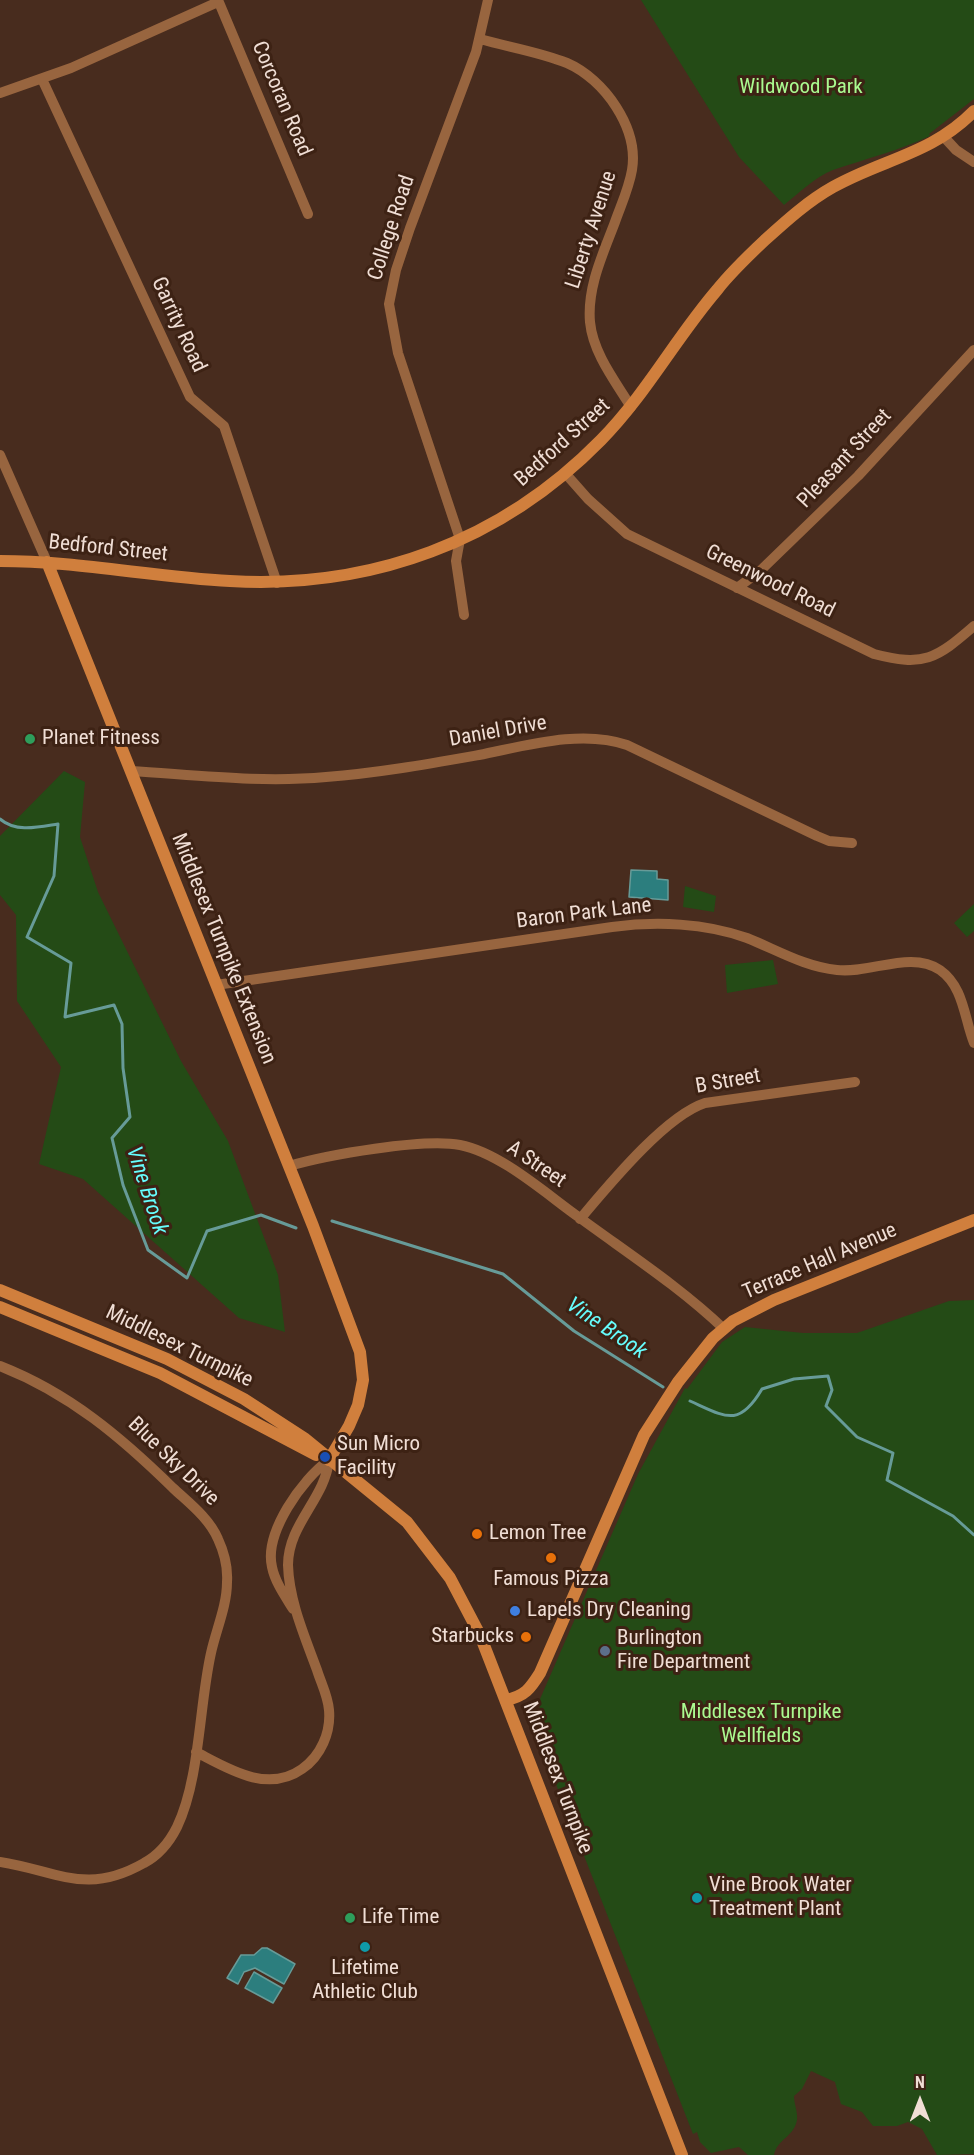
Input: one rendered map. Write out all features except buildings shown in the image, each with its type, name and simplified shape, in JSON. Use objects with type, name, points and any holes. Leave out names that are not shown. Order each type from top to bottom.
[{"type":"main road","name":"Bedford Street","points":[[0,561],[47,562],[227,581],[277,583],[381,568],[426,556],[518,509],[565,474],[631,407],[716,290],[797,212],[833,187],[917,152],[944,137],[974,111]]},
{"type":"main road","name":"Middlesex Turnpike Extension","points":[[47,562],[355,1336],[362,1366],[361,1395],[356,1411],[328,1461]]},
{"type":"main road","name":"Terrace Hall Avenue","points":[[506,1700],[520,1697],[529,1690],[540,1673],[644,1435],[678,1382],[712,1338],[752,1310],[774,1300],[974,1220]]},
{"type":"main road","name":"Middlesex Turnpike","points":[[0,1290],[128,1341],[213,1382],[273,1417],[304,1438],[328,1461],[394,1510],[440,1563],[466,1605],[506,1700],[682,2155]]},
{"type":"main road","name":"Middlesex Turnpike","points":[[0,1307],[160,1373],[328,1461]]},
{"type":"street","name":"College Road","points":[[460,539],[398,353],[389,304],[396,270],[410,228],[480,39],[488,0]]},
{"type":"street","points":[[0,93],[42,79],[218,1]]},
{"type":"street","name":"Corcoran Road","points":[[218,1],[308,214]]},
{"type":"street","name":"Liberty Avenue","points":[[480,39],[552,58],[578,69],[606,94],[623,124],[630,146],[632,168],[595,277],[589,303],[591,334],[597,349],[631,407]]},
{"type":"street","name":"Garrity Road","points":[[42,79],[190,397],[224,426],[277,583]]},
{"type":"street","points":[[944,137],[956,150],[974,162]]},
{"type":"street","name":"Pleasant Street","points":[[737,588],[786,547],[858,476],[974,350]]},
{"type":"street","name":"Middlesex Turnpike Extension","points":[[0,455],[47,562]]},
{"type":"street","name":"Greenwood Road","points":[[565,474],[588,500],[627,534],[874,654],[911,661],[941,652],[974,626]]},
{"type":"street","points":[[460,539],[456,561],[464,615]]},
{"type":"street","name":"Daniel Drive","points":[[131,771],[258,779],[317,778],[381,772],[535,744],[598,739],[627,745],[829,841],[852,843]]},
{"type":"street","name":"Baron Park Lane","points":[[216,985],[612,927],[659,923],[696,927],[743,937],[797,960],[839,971],[909,963],[931,965],[948,977],[958,991],[974,1043]]},
{"type":"street","name":"B Street","points":[[580,1219],[671,1122],[690,1108],[705,1103],[855,1082]]},
{"type":"street","name":"A Street","points":[[289,1166],[366,1151],[440,1144],[460,1145],[499,1162],[685,1295],[724,1329]]},
{"type":"street","name":"Blue Sky Drive","points":[[0,1366],[64,1397],[106,1426],[199,1512],[217,1537],[224,1554],[228,1586],[211,1653],[196,1752],[183,1811],[168,1842],[146,1863],[124,1873],[92,1882],[0,1862]]},
{"type":"street","points":[[299,1620],[275,1577],[271,1546],[282,1518],[311,1476],[328,1461]]},
{"type":"street","points":[[196,1752],[234,1772],[266,1779],[299,1771],[316,1756],[327,1733],[329,1708],[299,1620],[289,1580],[290,1546],[298,1523],[326,1476],[328,1461]]},
{"type":"green space","name":"Wildwood Park","points":[[641,0],[974,0],[974,99],[929,134],[930,136],[826,173],[784,205],[739,157]]},
{"type":"green space","points":[[64,771],[85,782],[80,837],[98,892],[181,1061],[228,1141],[278,1275],[285,1332],[239,1318],[83,1179],[39,1164],[61,1067],[17,1001],[16,915],[0,895],[0,836]]},
{"type":"green space","points":[[685,886],[716,896],[714,912],[683,907]]},
{"type":"green space","points":[[974,904],[974,931],[967,937],[954,923]]},
{"type":"green space","points":[[773,960],[778,984],[727,993],[725,965]]},
{"type":"green space","name":"Middlesex Turnpike Wellfields","points":[[974,1300],[974,2154],[937,2155],[922,2129],[908,2122],[897,2126],[873,2126],[862,2112],[841,2104],[835,2082],[811,2071],[802,2089],[794,2096],[797,2117],[795,2126],[778,2145],[774,2155],[748,2155],[739,2147],[711,2153],[700,2142],[697,2132],[693,2134],[543,1751],[538,1731],[540,1699],[638,1474],[685,1388],[687,1389],[722,1342],[745,1327],[803,1333],[857,1333],[949,1301]]},
{"type":"water","points":[[631,870],[657,871],[657,879],[668,880],[668,900],[629,897]]},
{"type":"water","points":[[262,1948],[267,1948],[295,1964],[284,1984],[255,1968],[244,1972],[238,1984],[227,1978],[241,1955],[254,1955]]},
{"type":"water","points":[[254,1972],[282,1988],[273,2003],[245,1988]]},
{"type":"waterway","name":"Vine Brook","points":[[0,819],[20,828],[58,824],[54,876],[27,937],[71,963],[65,1017],[114,1005],[122,1024],[123,1068],[130,1117],[112,1138],[123,1185],[148,1250],[187,1278],[207,1231],[261,1215],[296,1228]]},
{"type":"waterway","name":"Vine Brook","points":[[332,1221],[503,1274],[574,1331],[663,1387]]},
{"type":"waterway","name":"Vine Brook","points":[[690,1401],[723,1415],[731,1416],[746,1410],[762,1389],[794,1379],[828,1376],[832,1390],[826,1406],[857,1437],[893,1453],[887,1480],[953,1516],[974,1535]]},
{"type":"place","name":"Planet Fitness","points":[[30,739]]},
{"type":"place","name":"Sun Micro Facility","points":[[325,1457]]},
{"type":"place","name":"Lemon Tree","points":[[477,1534]]},
{"type":"place","name":"Famous Pizza","points":[[551,1558]]},
{"type":"place","name":"Lapels Dry Cleaning","points":[[515,1611]]},
{"type":"place","name":"Starbucks","points":[[526,1637]]},
{"type":"place","name":"Burlington Fire Department","points":[[605,1651]]},
{"type":"place","name":"Vine Brook Water Treatment Plant","points":[[697,1898]]},
{"type":"place","name":"Life Time","points":[[350,1918]]},
{"type":"place","name":"Lifetime Athletic Club","points":[[365,1947]]}]
